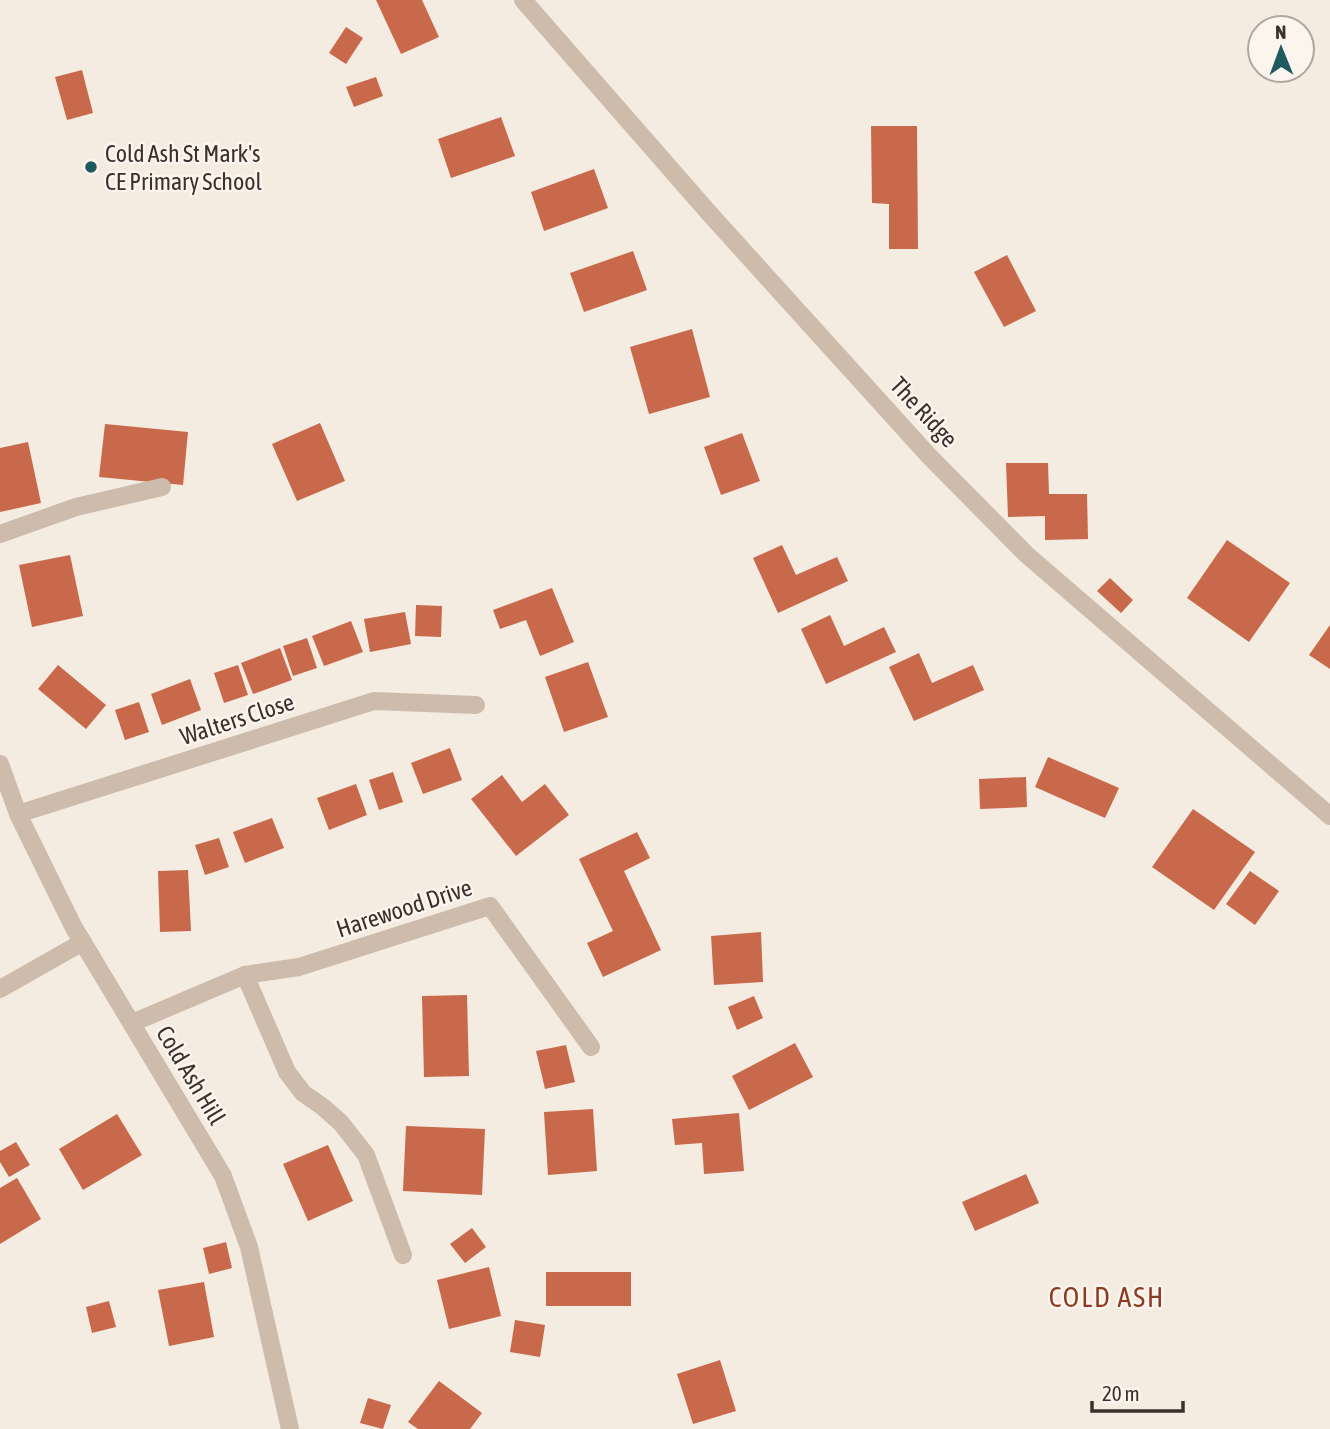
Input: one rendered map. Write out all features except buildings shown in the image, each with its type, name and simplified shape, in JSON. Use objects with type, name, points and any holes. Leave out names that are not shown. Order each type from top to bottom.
[{"type":"street","name":"The Ridge","points":[[523,0],[709,213],[929,456],[1017,545],[1330,816]]},
{"type":"street","points":[[0,534],[76,507],[162,487]]},
{"type":"street","name":"Walters Close","points":[[18,814],[374,701],[476,705]]},
{"type":"street","name":"Cold Ash Hill","points":[[0,764],[18,814],[73,926],[223,1176],[248,1247],[290,1429]]},
{"type":"street","name":"Harewood Drive","points":[[132,1023],[245,975],[299,967],[490,905],[591,1047]]},
{"type":"street","points":[[0,989],[83,942]]},
{"type":"street","points":[[245,975],[287,1072],[303,1093],[341,1123],[366,1155],[403,1255]]},
{"type":"place","name":"Cold Ash St Mark's CE Primary School","points":[[91,167]]},
{"type":"district","name":"COLD ASH","points":[[1107,1297]]}]
